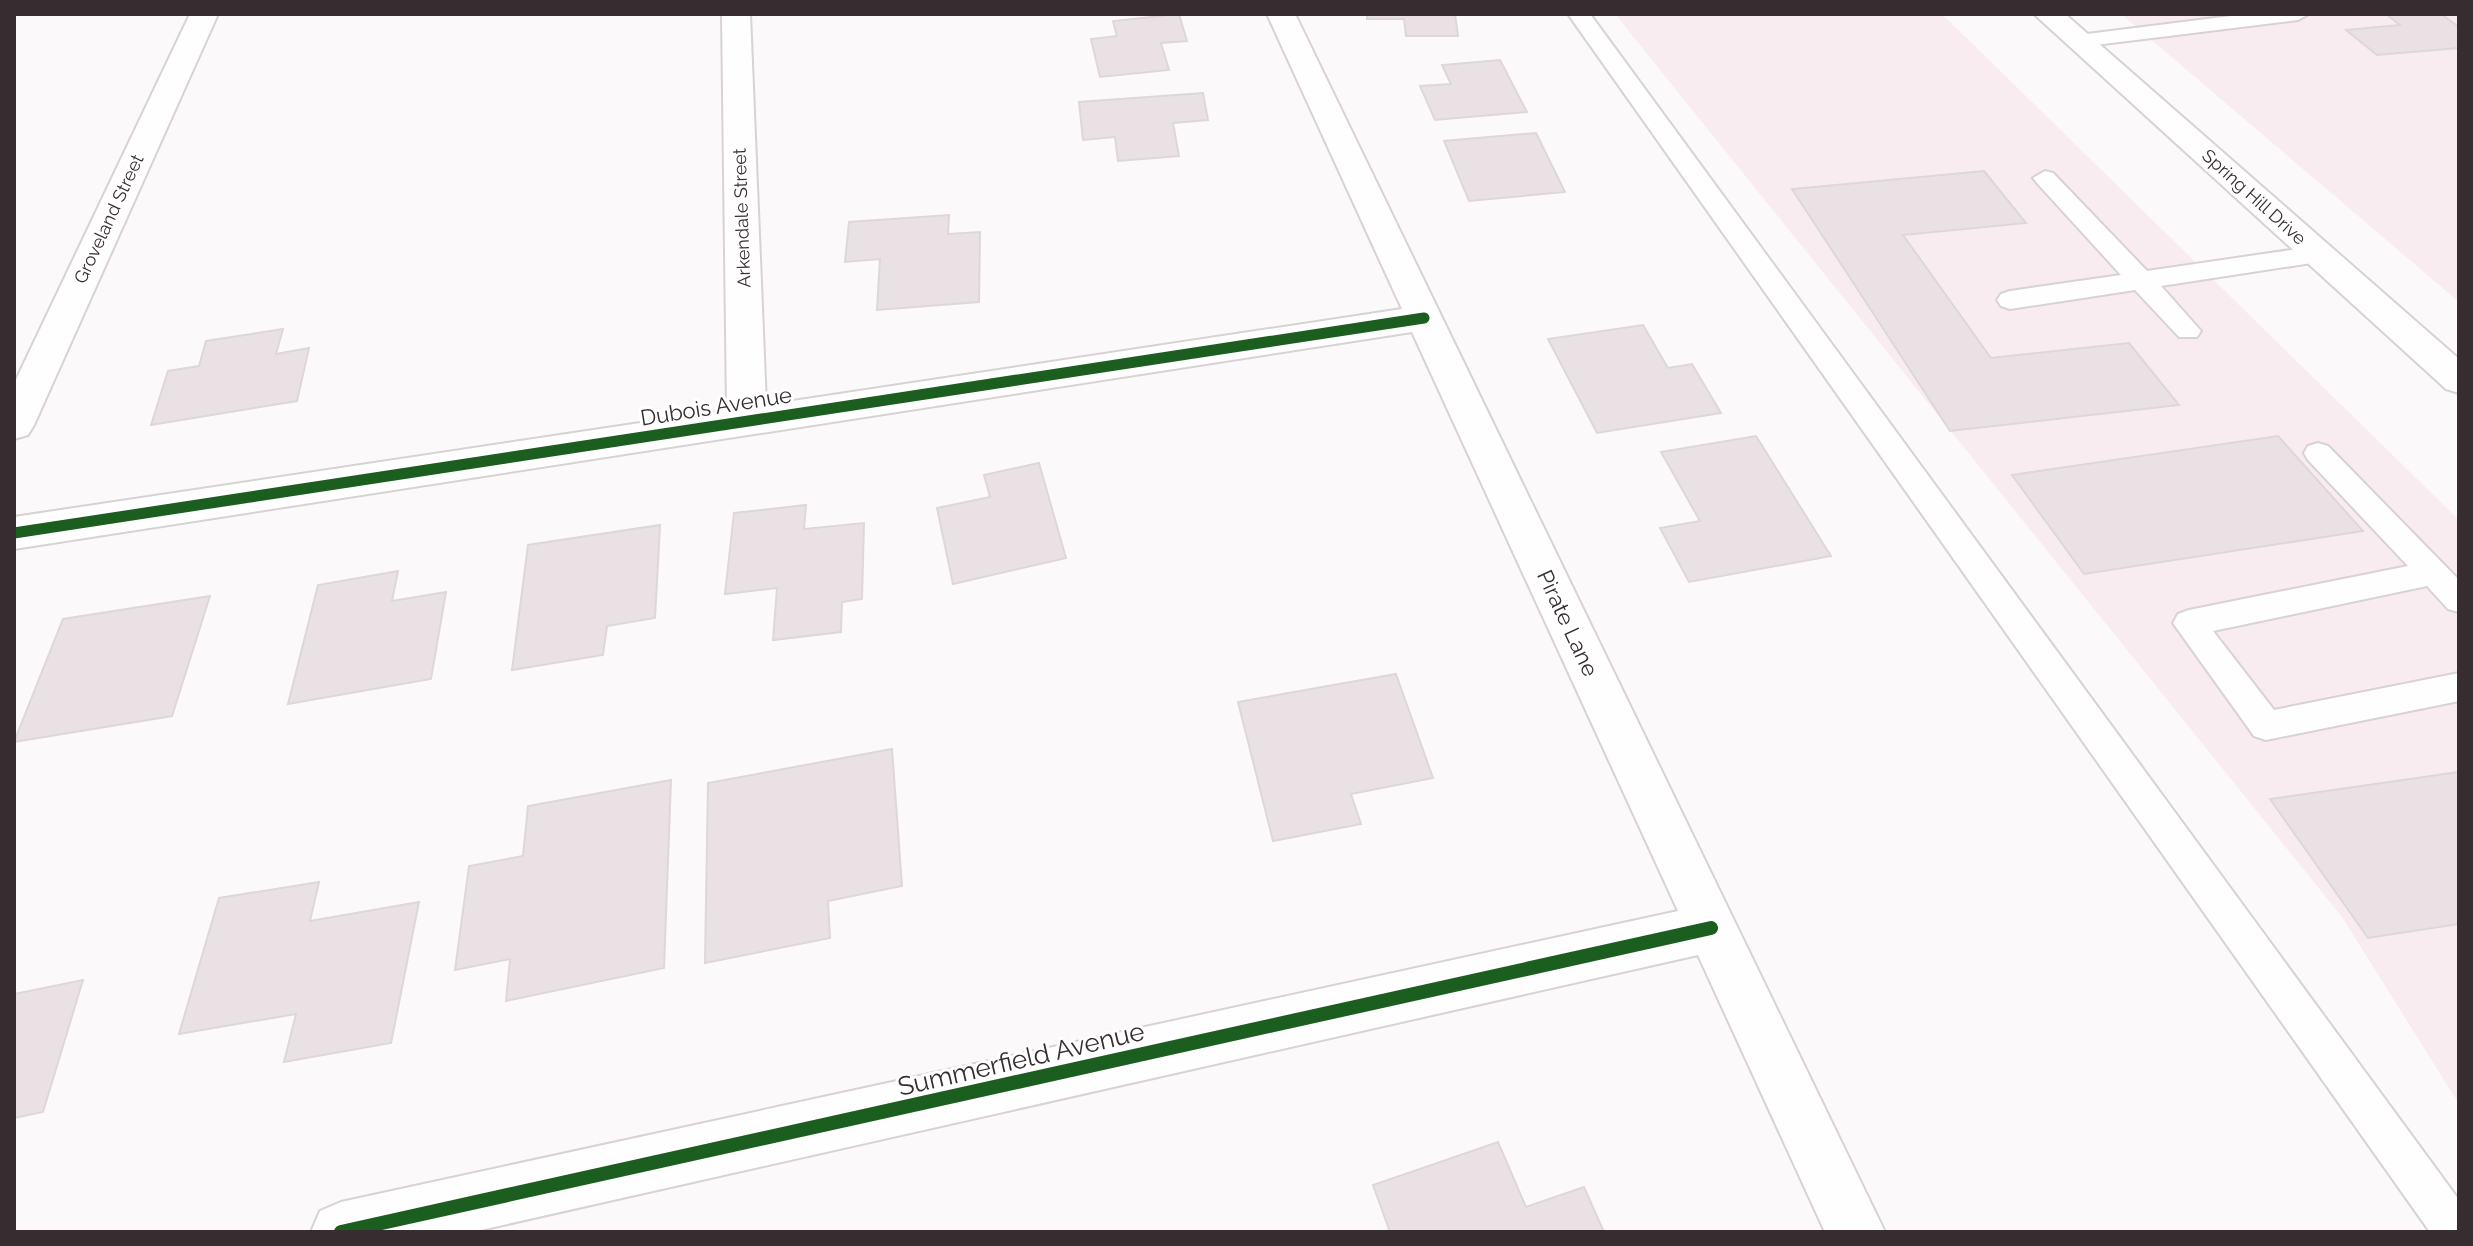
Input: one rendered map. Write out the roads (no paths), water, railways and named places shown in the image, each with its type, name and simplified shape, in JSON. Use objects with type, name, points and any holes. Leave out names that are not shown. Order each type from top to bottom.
[{"type":"street","name":"Groveland Street","points":[[14,425],[204,14]]},
{"type":"street","name":"Arkendale Street","points":[[736,14],[747,421]]},
{"type":"street","name":"Pirate Lane","points":[[1281,14],[1855,1232]]},
{"type":"street","name":"Spring Hill Drive","points":[[2048,14],[2459,380]]},
{"type":"street","name":"Dubois Avenue","points":[[14,533],[1424,318]]},
{"type":"street","name":"Summerfield Avenue","points":[[341,1232],[1711,928]]},
{"type":"lane","points":[[1579,14],[2456,1232]]},
{"type":"lane","points":[[2079,41],[2298,14]]},
{"type":"lane","points":[[2045,178],[2188,331]]},
{"type":"lane","points":[[2010,300],[2318,254]]},
{"type":"lane","points":[[2318,453],[2459,600]]},
{"type":"lane","points":[[2433,573],[2189,623],[2266,726],[2459,687]]}]
